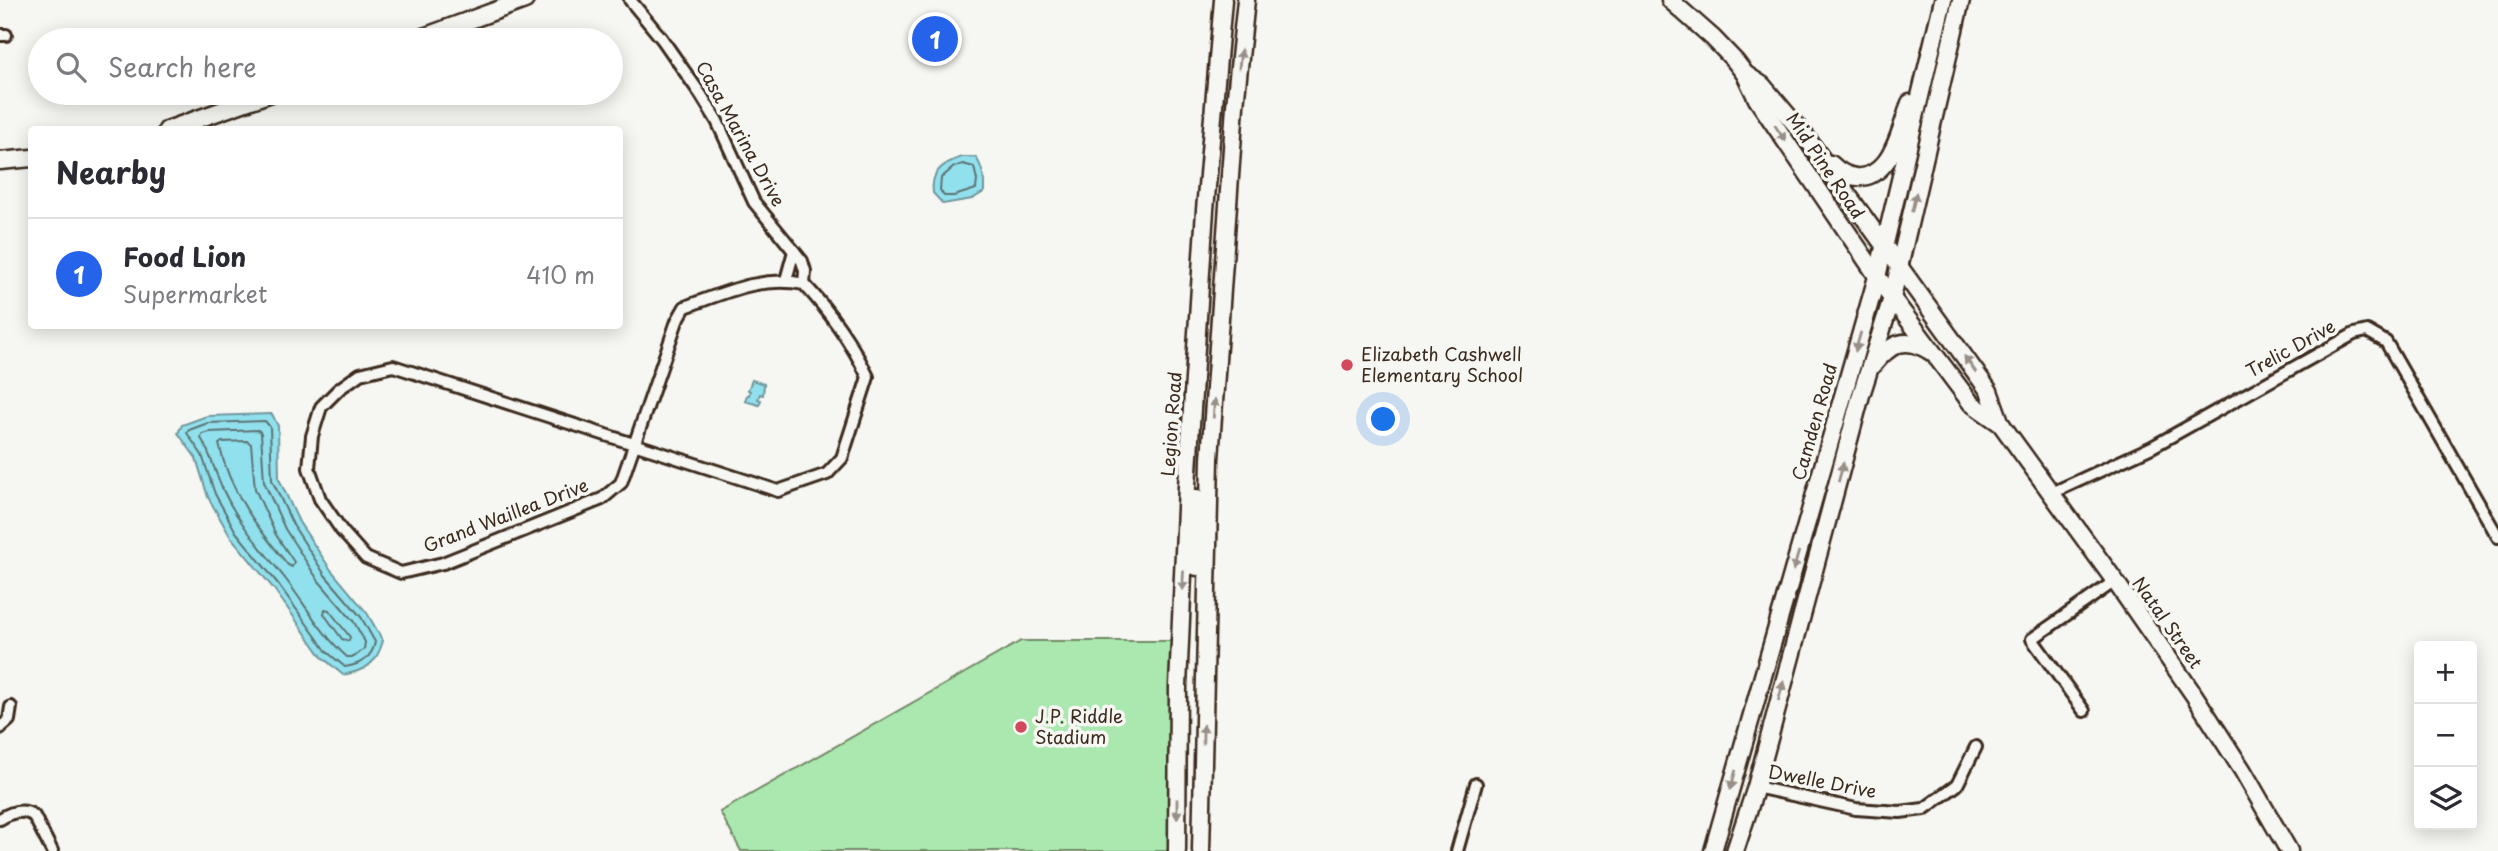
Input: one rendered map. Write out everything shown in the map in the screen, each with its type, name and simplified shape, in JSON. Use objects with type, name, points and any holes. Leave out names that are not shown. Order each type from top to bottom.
[{"type":"main road","points":[[448,28],[525,0]]},
{"type":"main road","name":"Legion Road","points":[[1177,851],[1178,686],[1187,486],[1223,0]]},
{"type":"main road","points":[[1200,851],[1210,474],[1235,106],[1246,0]]},
{"type":"main road","name":"Mid Pine Road","points":[[1670,0],[1713,38],[1745,74],[1762,85],[1806,137],[1884,247]]},
{"type":"main road","name":"Camden Road","points":[[1713,851],[1877,277],[1943,0]]},
{"type":"main road","points":[[1735,851],[1756,787],[1870,369],[1892,298],[1961,0]]},
{"type":"main road","points":[[1806,137],[1838,171],[1849,177],[1862,177],[1885,164],[1938,28]]},
{"type":"main road","points":[[1219,51],[1223,92],[1219,187],[1229,192]]},
{"type":"main road","name":"Mid Pine Road","points":[[1745,74],[1757,99],[1877,277]]},
{"type":"main road","points":[[178,126],[237,105]]},
{"type":"main road","points":[[0,161],[28,158]]},
{"type":"main road","points":[[1207,193],[1216,202],[1214,266],[1222,287]]},
{"type":"main road","name":"Natal Street","points":[[1884,247],[1989,391],[2001,424],[2194,695],[2243,771],[2289,851]]},
{"type":"main road","name":"Natal Street","points":[[1877,277],[1971,403],[2001,424]]},
{"type":"main road","points":[[1199,313],[1204,338],[1198,467],[1201,473],[1210,474]]},
{"type":"main road","points":[[1870,369],[1892,346],[1907,342],[1919,344],[1935,355]]},
{"type":"main road","points":[[1187,486],[1195,485],[1197,488],[1196,639],[1205,677]]},
{"type":"street","name":"Casa Marina Drive","points":[[630,0],[669,48],[701,95],[717,121],[754,202],[802,261],[805,271]]},
{"type":"street","points":[[789,265],[805,271],[804,284],[786,280],[789,265],[794,251]]},
{"type":"street","name":"Grand Waillea Drive","points":[[786,280],[746,285],[685,307],[677,321],[634,444],[620,485],[602,499],[443,563],[401,573],[366,558],[342,531],[320,499],[309,468],[312,436],[321,407],[339,389],[360,374],[393,366],[634,444],[779,491],[827,474],[842,458],[868,377],[858,354],[821,302],[804,284]]},
{"type":"street","name":"Trelic Drive","points":[[2052,493],[2142,452],[2354,334],[2367,331],[2386,342],[2498,537]]},
{"type":"street","points":[[2084,711],[2032,639],[2115,581]]},
{"type":"street","points":[[0,728],[9,720],[11,707]]},
{"type":"street","name":"Dwelle Drive","points":[[1756,787],[1856,809],[1900,812],[1924,809],[1957,785],[1976,747]]},
{"type":"street","points":[[1457,851],[1476,784]]},
{"type":"street","points":[[0,819],[15,812],[31,813],[52,851]]},
{"type":"green space","name":"J.P. Riddle Stadium","points":[[1021,641],[1173,641],[1172,851],[741,851],[720,812]]},
{"type":"water","points":[[962,157],[976,157],[983,174],[984,192],[972,199],[943,204],[933,193],[936,174],[944,165]]},
{"type":"water","points":[[752,380],[764,384],[763,395],[760,394],[758,399],[761,400],[759,405],[745,401]]},
{"type":"water","points":[[272,414],[278,426],[279,479],[299,522],[331,570],[367,613],[383,641],[373,661],[358,671],[343,675],[322,657],[274,589],[230,536],[208,497],[196,458],[178,433],[182,425],[207,416]]},
{"type":"place","name":"Food Lion","points":[[935,39]]},
{"type":"place","name":"Elizabeth Cashwell Elementary School","points":[[1347,365]]},
{"type":"place","name":"J.P. Riddle Stadium","points":[[1021,727]]}]
